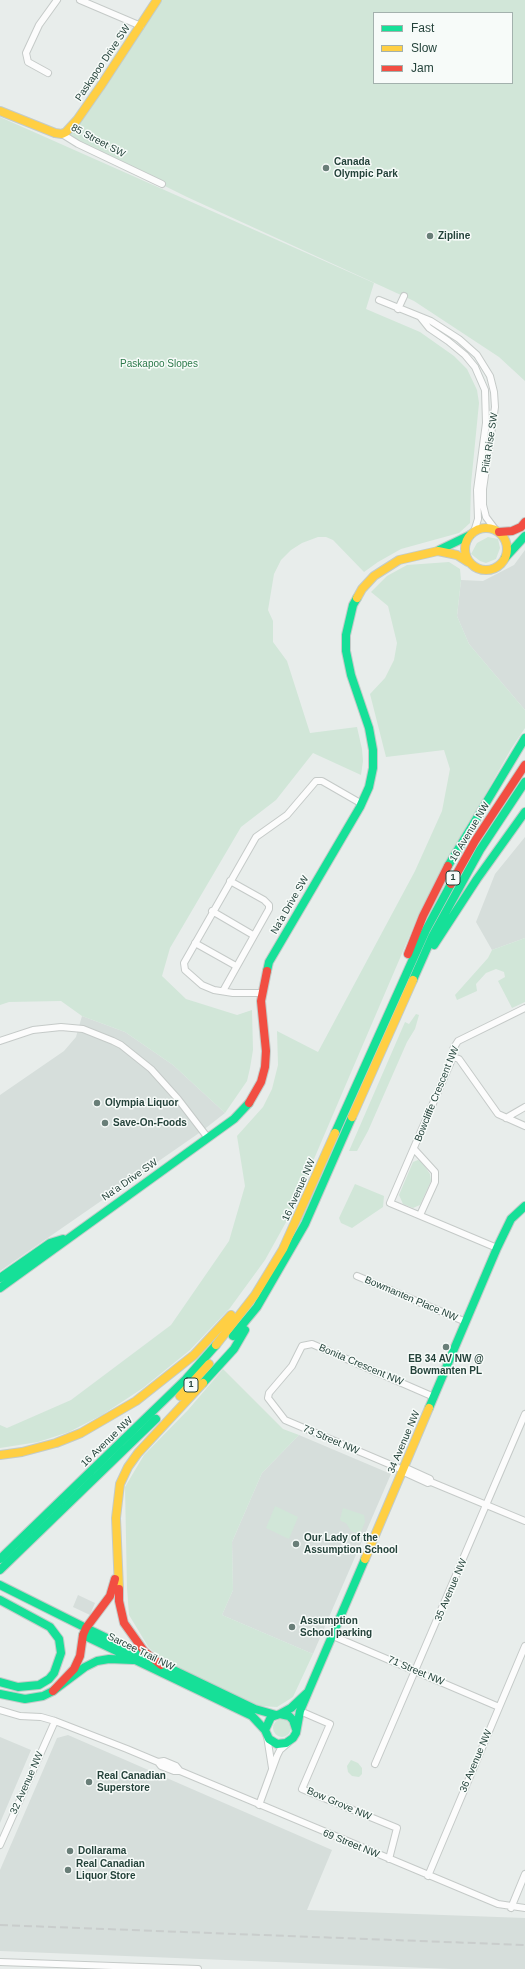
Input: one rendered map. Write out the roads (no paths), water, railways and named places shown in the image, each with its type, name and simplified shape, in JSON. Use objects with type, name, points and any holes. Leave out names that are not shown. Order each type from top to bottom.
[{"type":"main road","name":"Paskapoo Drive SW","points":[[62,134],[77,120],[157,0]]},
{"type":"main road","name":"85 Street SW","points":[[0,110],[55,133],[62,134]]},
{"type":"main road","points":[[525,522],[521,527],[512,530],[497,531],[487,528],[472,533],[465,546],[468,562],[476,568],[486,571],[497,567],[525,536]]},
{"type":"main road","points":[[497,531],[506,544],[505,559]]},
{"type":"main road","name":"Na'a Drive SW","points":[[0,1288],[54,1250],[65,1238],[208,1138],[240,1114],[250,1102],[261,1082],[266,1051],[261,1014],[261,993],[266,969],[272,955],[362,804],[369,786],[373,768],[373,750],[369,728],[353,681],[346,651],[346,635],[353,605],[367,582],[385,567],[413,555],[438,551],[472,533]]},
{"type":"main road","name":"Na'a Drive SW","points":[[438,551],[457,555],[468,562]]},
{"type":"main road","points":[[398,1001],[409,951],[436,890],[473,822],[525,738]]},
{"type":"main road","name":"16 Avenue NW","points":[[0,1570],[197,1379],[257,1307],[305,1224],[426,930],[454,877],[492,814],[525,765]]},
{"type":"main road","name":"16 Avenue NW","points":[[0,1559],[177,1388],[217,1344],[249,1302],[272,1268],[283,1249],[398,1001],[488,836],[525,782]]},
{"type":"main road","points":[[398,1001],[477,878],[525,812]]},
{"type":"main road","points":[[0,1455],[22,1452],[56,1443],[81,1433],[136,1401],[194,1354],[226,1322],[255,1286],[280,1247],[307,1195]]},
{"type":"main road","name":"34 Avenue NW","points":[[296,1728],[300,1712],[497,1248],[511,1219],[525,1206]]},
{"type":"main road","name":"Na'a Drive SW","points":[[0,1278],[50,1243],[65,1238]]},
{"type":"main road","points":[[53,1691],[74,1669],[82,1649],[85,1632],[106,1603],[113,1588],[117,1572],[117,1502],[120,1484],[128,1467],[138,1453],[234,1349],[257,1307]]},
{"type":"main road","points":[[117,1543],[119,1601],[124,1623],[138,1644],[161,1665]]},
{"type":"main road","points":[[0,1585],[4,1594],[50,1627],[59,1639],[61,1653],[54,1673],[38,1685],[32,1687],[18,1687],[0,1682]]},
{"type":"main road","name":"Sarcee Trail NW","points":[[4,1594],[85,1632],[161,1665],[255,1710],[278,1714]]},
{"type":"main road","name":"Sarcee Trail NW","points":[[85,1632],[133,1660],[252,1716],[266,1732]]},
{"type":"main road","points":[[0,1694],[14,1698],[33,1699],[53,1691],[78,1672],[97,1661],[109,1659],[133,1660]]},
{"type":"main road","name":"34 Avenue NW","points":[[278,1714],[291,1708],[309,1691]]},
{"type":"main road","points":[[278,1714],[285,1714],[293,1720],[296,1728],[296,1733],[290,1741],[286,1743],[277,1744],[272,1742],[266,1732],[268,1720],[278,1714]]},
{"type":"street","points":[[48,73],[28,62],[26,53],[39,25],[57,0]]},
{"type":"street","points":[[80,0],[141,26]]},
{"type":"street","name":"85 Street SW","points":[[62,134],[78,144],[162,184]]},
{"type":"street","points":[[398,309],[404,296]]},
{"type":"street","name":"Piita Rise SW","points":[[379,300],[398,309],[432,321],[469,347],[483,363],[490,376],[494,392],[495,407],[483,489],[483,505],[486,517],[497,531]]},
{"type":"street","name":"Piita Rise SW","points":[[421,318],[429,328],[465,355],[475,367],[485,390],[486,423],[477,490],[478,519],[472,533]]},
{"type":"street","points":[[261,993],[223,991],[202,985],[185,970],[184,963],[212,911],[256,837],[287,815],[316,781],[322,781],[362,804]]},
{"type":"street","points":[[223,991],[253,935],[269,909],[269,905],[264,900],[230,881]]},
{"type":"street","points":[[212,911],[253,935]]},
{"type":"street","points":[[195,943],[236,966]]},
{"type":"street","name":"Bowcliffe Crescent NW","points":[[497,1248],[390,1203],[453,1057],[453,1049],[458,1041],[525,1008]]},
{"type":"street","points":[[0,1040],[33,1030],[61,1027],[83,1029],[121,1045],[151,1069],[174,1094],[208,1138]]},
{"type":"street","points":[[453,1057],[459,1059],[498,1114],[525,1126]]},
{"type":"street","points":[[506,1118],[525,1107]]},
{"type":"street","name":"Bowcliffe Crescent NW","points":[[414,1149],[435,1172],[434,1182],[420,1215]]},
{"type":"street","name":"Bowmanten Place NW","points":[[357,1276],[466,1322]]},
{"type":"street","name":"Bonita Crescent NW","points":[[268,1398],[269,1393],[292,1366],[302,1346],[312,1344],[434,1397]]},
{"type":"street","name":"73 Street NW","points":[[268,1398],[285,1420],[403,1470],[406,1473],[428,1483],[431,1482],[525,1520]]},
{"type":"street","name":"35 Avenue NW","points":[[375,1764],[525,1414]]},
{"type":"street","name":"71 Street NW","points":[[333,1636],[500,1707]]},
{"type":"street","name":"36 Avenue NW","points":[[428,1876],[525,1646]]},
{"type":"street","name":"69 Street NW","points":[[0,1710],[20,1716],[41,1717],[55,1721],[158,1762],[162,1766],[174,1771],[180,1771],[498,1904],[511,1908],[525,1908]]},
{"type":"street","name":"Bow Grove NW","points":[[300,1712],[330,1724],[302,1789],[397,1828],[389,1859]]},
{"type":"street","name":"32 Avenue NW","points":[[0,1845],[55,1721]]},
{"type":"street","points":[[266,1732],[272,1769]]},
{"type":"street","points":[[259,1805],[280,1750],[290,1741]]},
{"type":"street","points":[[511,1908],[525,1874]]},
{"type":"street","points":[[0,1962],[45,1966],[198,1969]]},
{"type":"railway","points":[[0,1925],[525,1945]]},
{"type":"place","name":"Canada Olympic Park","points":[[326,168]]},
{"type":"place","name":"Zipline","points":[[430,236]]},
{"type":"place","name":"Olympia Liquor","points":[[97,1103]]},
{"type":"place","name":"Save-On-Foods","points":[[105,1123]]},
{"type":"place","name":"EB 34 AV NW @ Bowmanten PL","points":[[446,1347]]},
{"type":"place","name":"Our Lady of the Assumption School","points":[[296,1544]]},
{"type":"place","name":"Assumption School parking","points":[[292,1627]]},
{"type":"place","name":"Real Canadian Superstore","points":[[89,1782]]},
{"type":"place","name":"Dollarama","points":[[70,1851]]},
{"type":"place","name":"Real Canadian Liquor Store","points":[[68,1870]]},
{"type":"park label","name":"Paskapoo Slopes","points":[[159,364]]}]
